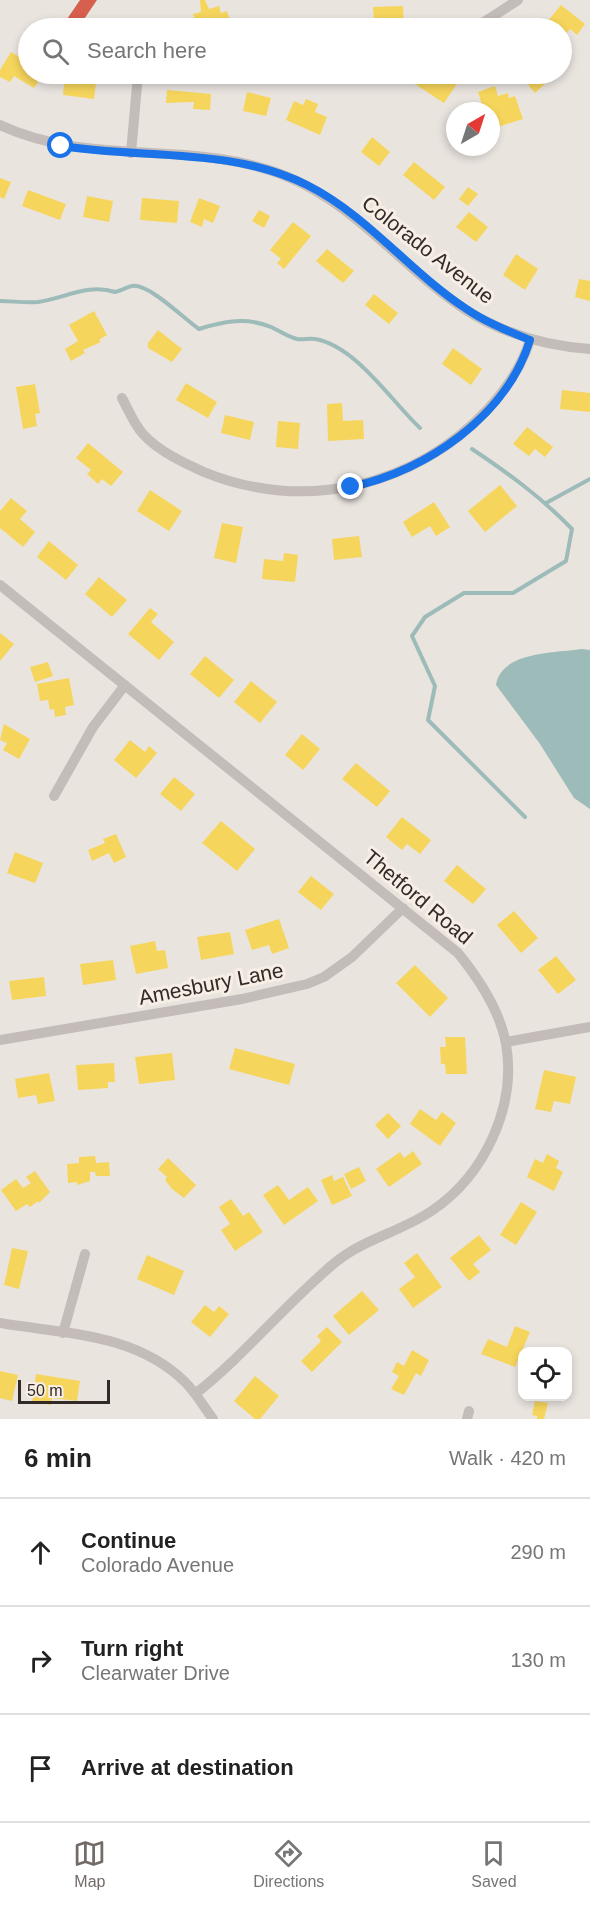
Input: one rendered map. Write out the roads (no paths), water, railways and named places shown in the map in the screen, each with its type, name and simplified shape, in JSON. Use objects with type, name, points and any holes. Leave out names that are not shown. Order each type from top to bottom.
[{"type":"street","points":[[490,18],[518,0]]},
{"type":"street","points":[[131,153],[137,84]]},
{"type":"street","name":"Colorado Avenue","points":[[0,126],[21,135],[61,146],[240,163],[272,171],[306,185],[354,216],[466,309],[530,340],[590,349]]},
{"type":"street","points":[[122,398],[142,434],[194,467],[257,488],[291,492],[329,490],[388,477],[448,445],[476,422],[507,386],[522,362],[530,340]]},
{"type":"street","name":"Thetford Road","points":[[0,585],[458,953],[488,995],[506,1042],[507,1077],[501,1113],[485,1154],[465,1181],[433,1210],[361,1245],[339,1259],[308,1286],[214,1379],[195,1394]]},
{"type":"street","points":[[54,796],[93,727],[125,685]]},
{"type":"street","name":"Amesbury Lane","points":[[0,1040],[210,1005],[286,991],[308,984],[324,977],[352,957],[403,908]]},
{"type":"street","points":[[506,1042],[590,1027]]},
{"type":"street","points":[[63,1333],[85,1254]]},
{"type":"street","points":[[0,1323],[101,1337],[139,1350],[185,1382],[213,1419]]},
{"type":"water","points":[[590,650],[590,809],[574,798],[540,744],[496,685],[500,674],[519,660],[545,653]]},
{"type":"waterway","points":[[0,301],[38,302],[86,290],[115,292],[132,286],[148,290],[199,329],[226,322],[244,321],[271,327],[297,339],[315,339],[345,352],[359,363],[420,428]]},
{"type":"waterway","points":[[472,449],[524,486],[572,529],[566,561],[513,593],[464,593],[425,617],[412,636],[435,686],[428,720],[525,817]]},
{"type":"waterway","points":[[546,503],[590,479]]}]
